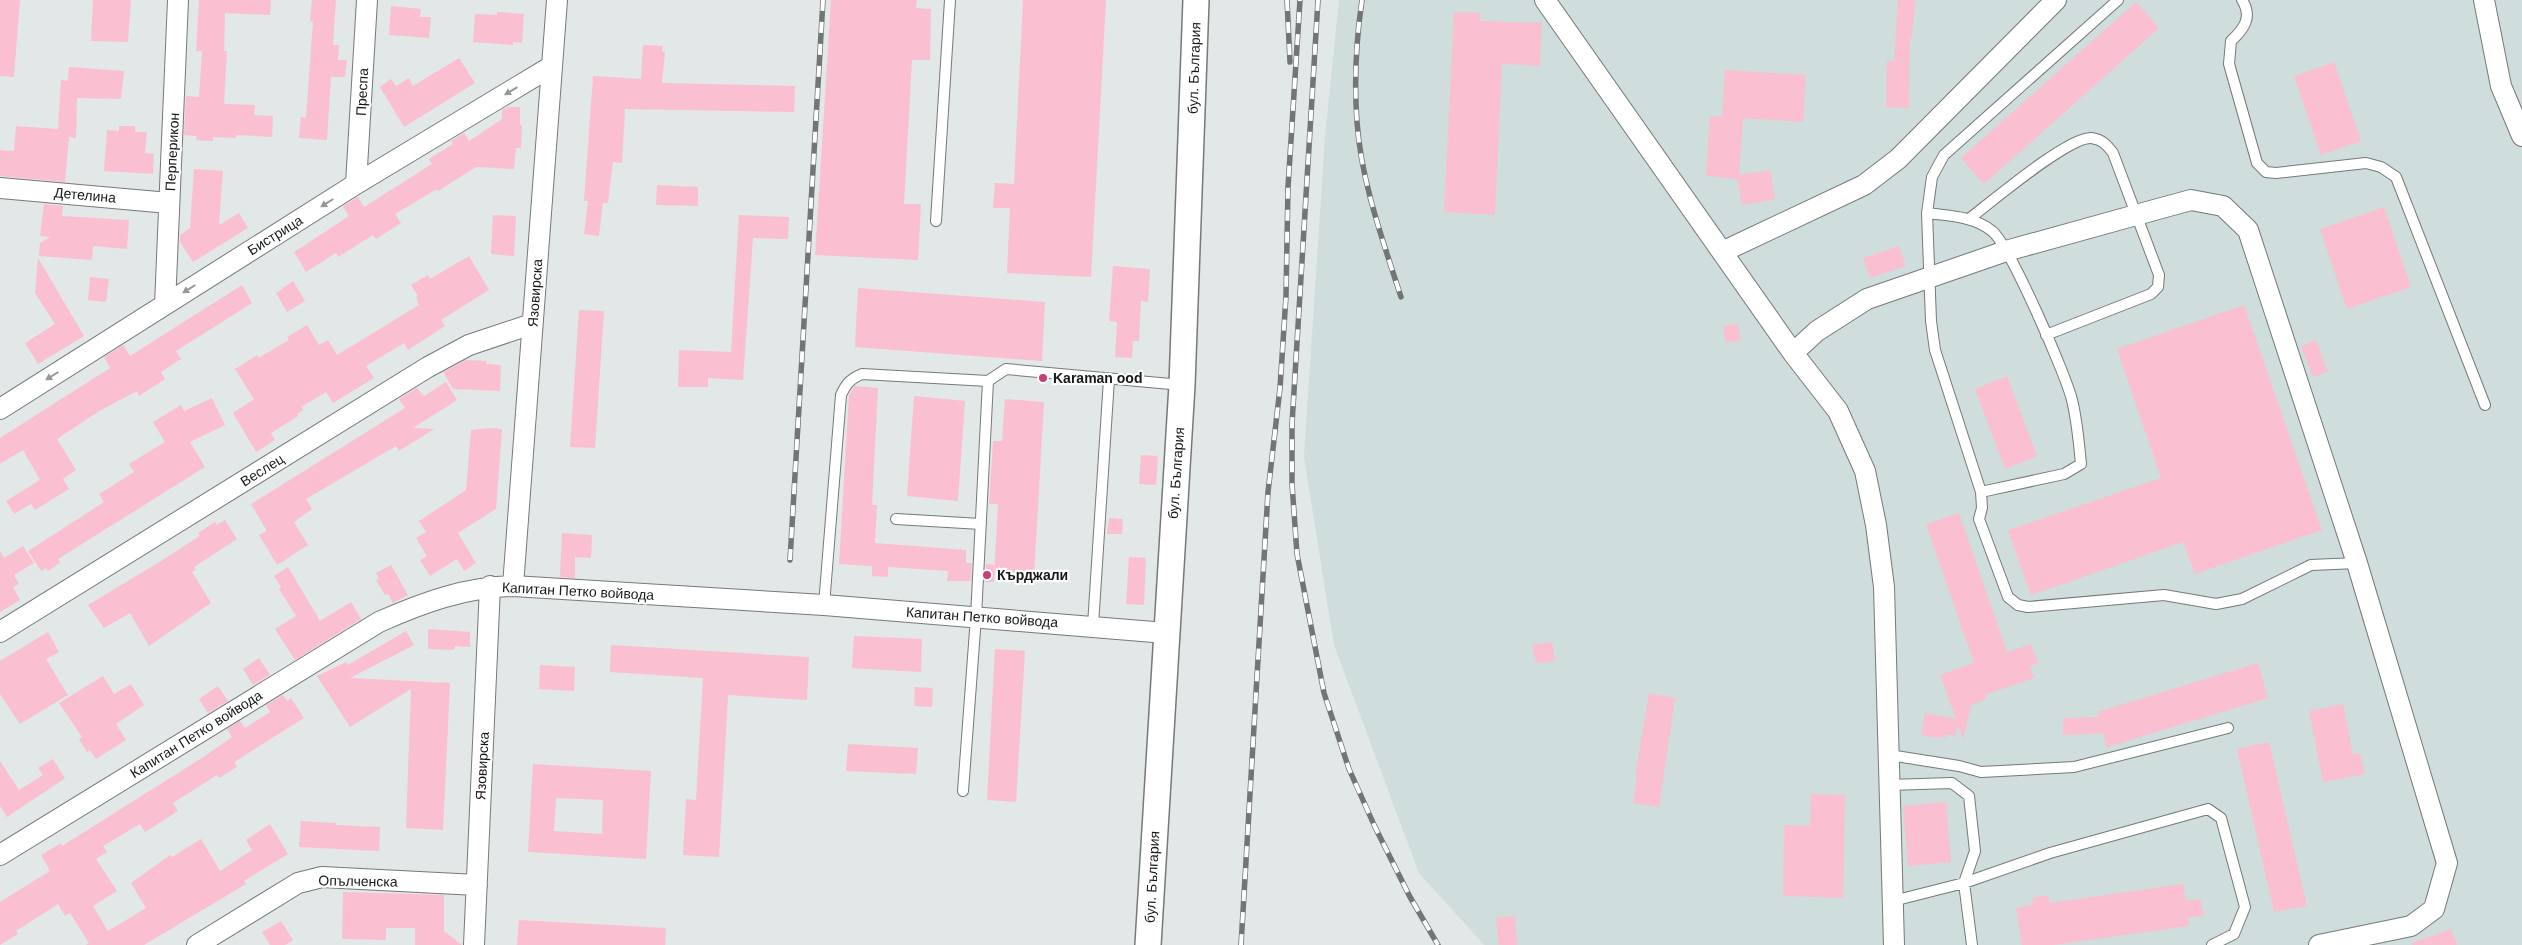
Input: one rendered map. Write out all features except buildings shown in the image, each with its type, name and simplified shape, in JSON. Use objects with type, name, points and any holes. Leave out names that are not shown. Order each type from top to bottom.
[{"type":"street","name":"Перперикон","points":[[165,304],[178,0]]},
{"type":"street","name":"Преспа","points":[[356,184],[367,0]]},
{"type":"street","name":"Язовирска","points":[[513,586],[557,0]]},
{"type":"street","name":"бул. България","points":[[1148,945],[1182,385],[1196,0]]},
{"type":"street","points":[[1545,0],[1793,353],[1838,411],[1865,471],[1876,525],[1884,587],[1894,945]]},
{"type":"street","points":[[1722,252],[1864,185],[1898,159],[2056,0]]},
{"type":"street","points":[[2484,0],[2501,86],[2522,136]]},
{"type":"street","name":"Бистрица","points":[[0,409],[356,184],[552,66]]},
{"type":"street","name":"Детелина","points":[[0,188],[169,203]]},
{"type":"street","points":[[1793,353],[1816,330],[1868,299],[2006,251],[2191,200],[2223,206],[2248,230],[2358,563],[2447,863],[2434,909],[2411,926],[2319,945]]},
{"type":"street","name":"Веслец","points":[[0,632],[428,368],[469,345],[532,324]]},
{"type":"street","name":"Язовирска","points":[[474,945],[490,586]]},
{"type":"street","name":"Капитан Петко войвода","points":[[2,849],[379,622],[427,601],[490,586],[824,605],[1166,633]]},
{"type":"street","name":"Опълченска","points":[[197,945],[298,883],[322,878],[477,886]]},
{"type":"lane","points":[[936,221],[950,0]]},
{"type":"lane","points":[[2118,0],[1944,155],[1932,177],[1927,213],[1928,277],[1935,350],[1981,492],[1982,508],[1979,519],[2008,597],[2018,605],[2028,608],[2164,595],[2216,604],[2242,599],[2311,565],[2358,563]]},
{"type":"lane","points":[[2242,0],[2247,7],[2248,19],[2242,31],[2231,41],[2229,64],[2258,164],[2266,172],[2276,173],[2366,163],[2381,167],[2396,177],[2485,405]]},
{"type":"lane","points":[[1969,219],[2070,144],[2090,138],[2104,141],[2113,153],[2159,275],[2158,287],[2152,294],[2046,334]]},
{"type":"lane","points":[[1927,213],[1969,219],[1993,231],[2006,251],[2046,334],[2072,399],[2081,464],[2064,474],[1981,492]]},
{"type":"lane","points":[[824,605],[841,395],[846,385],[862,374],[988,381],[1006,369],[1182,385]]},
{"type":"lane","points":[[1093,626],[1109,379]]},
{"type":"lane","points":[[963,791],[976,617],[988,381]]},
{"type":"lane","points":[[896,518],[981,524]]},
{"type":"lane","points":[[1889,755],[1959,766],[1980,772],[2074,767],[2228,728]]},
{"type":"lane","points":[[1889,785],[1952,783],[1969,796],[1975,851],[1964,882],[1972,945]]},
{"type":"lane","points":[[1892,901],[1964,882],[2050,854],[2208,809],[2221,818],[2245,907],[2234,934],[2212,945]]},
{"type":"shaded area","points":[[1339,0],[2522,0],[2522,945],[1484,945],[1419,873],[1334,645],[1304,457],[1325,137]]},
{"type":"railway","points":[[790,560],[823,0]]},
{"type":"railway","points":[[1287,0],[1290,62]]},
{"type":"railway","points":[[1241,945],[1268,492],[1280,388],[1286,296],[1288,187],[1300,0]]},
{"type":"railway","points":[[1318,0],[1292,424],[1292,484],[1297,554],[1324,693],[1349,769],[1410,897],[1438,945]]},
{"type":"railway","points":[[1362,0],[1358,31],[1356,76],[1359,144],[1368,189],[1380,233],[1401,297]]},
{"type":"place","name":"Karaman ood","points":[[1043,378]]},
{"type":"place","name":"Кърджали","points":[[987,575]]}]
